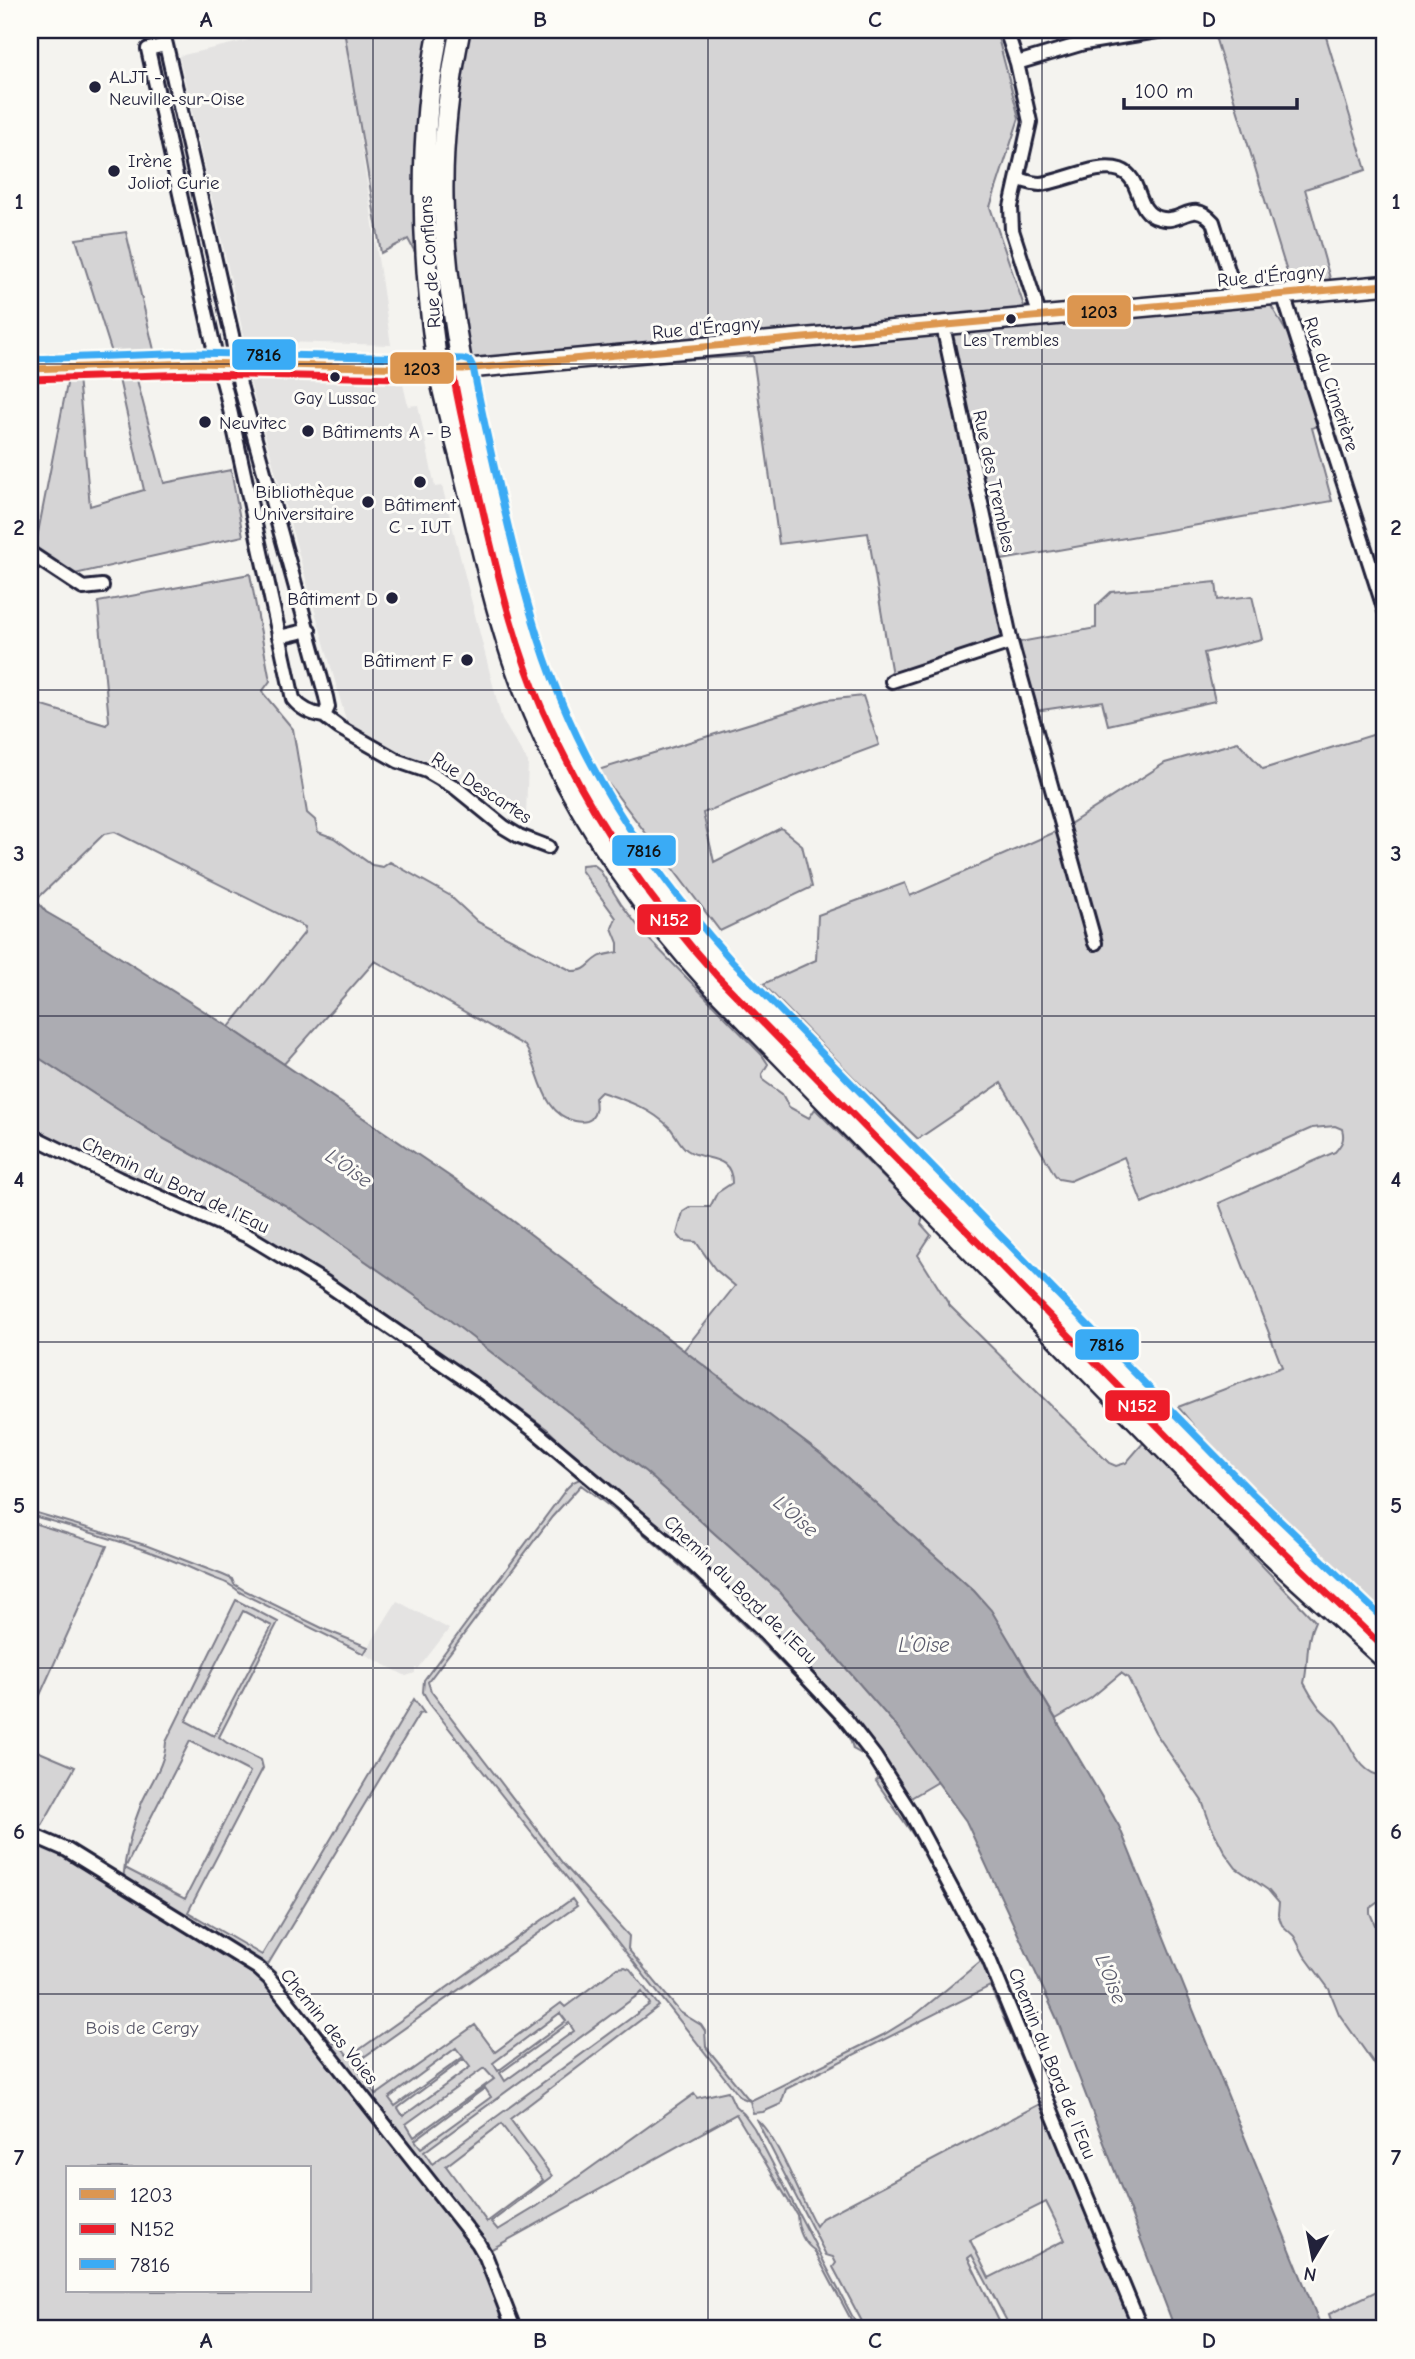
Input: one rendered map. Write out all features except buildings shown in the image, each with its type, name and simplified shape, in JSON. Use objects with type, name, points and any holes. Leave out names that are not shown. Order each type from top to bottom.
[{"type":"main road","name":"Rue de Conflans","points":[[439,30],[429,91],[423,174],[426,251],[439,370],[493,593],[520,679],[566,783],[639,898],[712,985],[1176,1461],[1277,1561],[1385,1659]]},
{"type":"main road","name":"Rue de Conflans","points":[[460,30],[446,128],[443,196],[445,240],[463,369],[509,576],[538,672],[590,786],[625,845],[651,881],[724,968],[1246,1501],[1385,1634]]},
{"type":"street","points":[[162,30],[242,392],[328,707],[324,716]]},
{"type":"street","points":[[1006,30],[1017,62],[1030,122],[1011,208],[1012,230],[1040,317]]},
{"type":"street","points":[[1017,62],[1084,43],[1163,30]]},
{"type":"street","name":"Rue Descartes","points":[[166,45],[148,49],[293,699],[306,710],[324,716],[398,761],[427,771],[456,788],[519,836],[548,847]]},
{"type":"street","points":[[164,124],[183,119]]},
{"type":"street","points":[[1019,179],[1039,184],[1109,168],[1122,170],[1132,178],[1145,210],[1155,218],[1165,220],[1197,211],[1206,214],[1213,222],[1237,299]]},
{"type":"street","points":[[185,217],[203,212]]},
{"type":"street","name":"Rue d'Éragny","points":[[30,369],[219,364],[463,369],[1385,285]]},
{"type":"street","name":"Rue du Cimetière","points":[[1283,295],[1385,611]]},
{"type":"street","name":"Rue des Trembles","points":[[943,326],[1012,642],[1096,943]]},
{"type":"street","points":[[30,553],[83,588],[102,586]]},
{"type":"street","points":[[279,638],[309,630]]},
{"type":"street","points":[[892,681],[1012,642]]},
{"type":"street","name":"Chemin du Bord de l'Eau","points":[[30,1135],[250,1237],[324,1282],[484,1392],[535,1431],[686,1558],[763,1631],[844,1717],[911,1813],[989,1959],[1141,2329]]},
{"type":"street","name":"Chemin des Voies","points":[[30,1834],[67,1850],[258,1968],[269,1978],[478,2243],[514,2329]]},
{"type":"shaded area","points":[[292,30],[344,30],[391,345],[245,341],[179,56]]},
{"type":"shaded area","points":[[249,379],[403,384],[408,406],[418,405],[435,487],[442,486],[502,720],[528,762],[526,815],[490,795],[397,755],[348,727]]},
{"type":"shaded area","points":[[397,1601],[449,1629],[418,1669],[415,1668],[415,1673],[406,1676],[364,1654]]},
{"type":"green space","points":[[344,30],[996,30],[1019,118],[990,207],[1024,306],[1270,304],[1296,348],[1313,399],[1311,403],[1321,425],[1312,428],[1332,501],[1002,560],[998,573],[1010,642],[892,675],[868,533],[779,544],[753,356],[478,371],[408,239],[381,253]]},
{"type":"green space","points":[[1213,30],[1324,30],[1366,170],[1305,189],[1331,282],[1290,282]]},
{"type":"green space","points":[[126,232],[154,350],[112,353],[76,239]]},
{"type":"green space","points":[[136,376],[164,483],[231,470],[243,536],[75,574],[35,548],[68,379],[78,377],[90,506],[144,490],[119,379]]},
{"type":"green space","points":[[250,574],[270,681],[262,692],[293,729],[307,813],[315,820],[318,832],[334,838],[372,865],[383,867],[390,862],[449,895],[478,922],[572,971],[585,968],[601,956],[618,952],[618,943],[612,928],[616,918],[581,870],[582,865],[593,864],[645,935],[762,1055],[768,1064],[762,1074],[764,1081],[782,1094],[789,1107],[809,1118],[815,1109],[923,1217],[921,1224],[931,1235],[918,1255],[950,1306],[1109,1463],[1116,1466],[1126,1463],[1144,1442],[1315,1621],[1310,1636],[1304,1683],[1319,1707],[1338,1726],[1362,1765],[1369,1771],[1385,1775],[1385,1897],[1370,1908],[1370,1913],[1385,1949],[1385,2079],[1339,2014],[1329,1989],[1304,1955],[1294,1936],[1282,1925],[1278,1914],[1279,1903],[1268,1890],[1236,1868],[1225,1853],[1202,1801],[1155,1732],[1128,1678],[1121,1673],[1091,1698],[1056,1719],[991,1611],[974,1591],[822,1455],[683,1351],[735,1286],[715,1269],[696,1242],[683,1241],[677,1234],[683,1212],[691,1207],[710,1207],[717,1193],[732,1183],[727,1167],[716,1160],[687,1150],[663,1121],[647,1110],[601,1092],[595,1098],[596,1106],[591,1119],[579,1122],[563,1117],[548,1100],[525,1046],[375,961],[284,1064],[229,1027],[304,933],[305,927],[115,832],[104,834],[36,900],[30,897],[30,702],[106,725],[109,721],[98,602]]},
{"type":"green space","points":[[1216,582],[1218,600],[1252,596],[1262,639],[1204,653],[1215,701],[1108,725],[1102,701],[1028,712],[1020,642],[1096,628],[1096,606],[1111,592]]},
{"type":"green space","points":[[863,696],[879,745],[703,813],[714,862],[781,828],[802,845],[812,887],[720,931],[598,770],[826,700]]},
{"type":"green space","points":[[1385,731],[1385,1615],[1214,1450],[1178,1407],[1282,1367],[1219,1203],[1335,1152],[1342,1141],[1342,1129],[1335,1126],[1312,1128],[1142,1203],[1124,1157],[1070,1181],[1059,1179],[1001,1083],[918,1139],[856,1080],[763,984],[816,960],[818,915],[905,883],[910,896],[1062,829],[1165,763],[1238,742],[1263,769]]},
{"type":"green space","points":[[30,1052],[157,1135],[285,1205],[448,1318],[646,1472],[780,1592],[898,1728],[938,1782],[909,1799],[851,1720],[547,1429],[516,1406],[486,1391],[327,1281],[30,1132]]},
{"type":"green space","points":[[582,1478],[586,1480],[698,1574],[821,1696],[886,1778],[972,1931],[1107,2260],[1117,2291],[1137,2329],[1011,2329],[972,2255],[968,2258],[1003,2329],[866,2329],[833,2267],[836,2263],[833,2257],[826,2255],[756,2119],[780,2153],[816,2226],[822,2218],[1040,2104],[990,1986],[786,2089],[781,2104],[763,2112],[753,2113],[750,2101],[740,2097],[429,1703],[423,1692],[424,1680],[573,1482]],"holes":[[[581,1485],[610,1506],[691,1576],[837,1719],[853,1749],[867,1757],[881,1776],[876,1781],[925,1852],[982,1960],[914,2016],[883,2035],[750,2101],[706,2047],[705,2031],[701,2025],[680,2012],[628,1949],[629,1936],[564,1865],[431,1691],[428,1682],[552,1517]],[[1046,2202],[1065,2240],[989,2278],[970,2240]]]},
{"type":"green space","points":[[30,1511],[145,1545],[223,1575],[244,1590],[368,1647],[364,1654],[223,1582],[140,1548],[30,1515]]},
{"type":"green space","points":[[30,1522],[107,1546],[36,1704],[30,1701]]},
{"type":"green space","name":"Bois de Cergy","points":[[236,1600],[278,1622],[219,1737],[261,1760],[263,1768],[188,1912],[262,1955],[414,1699],[424,1713],[419,1714],[267,1966],[332,2043],[339,2044],[349,2057],[572,1899],[577,1906],[354,2064],[376,2095],[475,2025],[495,2052],[561,2003],[565,2007],[617,1968],[630,1969],[659,2006],[510,2119],[552,2176],[491,2222],[498,2230],[536,2207],[694,2094],[697,2098],[728,2091],[735,2106],[754,2128],[859,2329],[856,2329],[814,2250],[804,2239],[797,2215],[736,2114],[488,2251],[523,2329],[30,2329],[30,1843],[59,1852],[267,1970],[123,1881],[125,1860],[132,1831],[166,1742]],"holes":[[[243,1611],[272,1626],[214,1736],[186,1721]],[[190,1741],[250,1772],[185,1899],[125,1868]],[[642,1992],[650,2004],[432,2164],[424,2152]],[[560,2013],[566,2021],[498,2071],[493,2063]],[[569,2023],[574,2031],[505,2081],[500,2073]],[[456,2048],[463,2057],[395,2106],[389,2098]],[[464,2059],[470,2067],[403,2116],[398,2108]],[[484,2068],[494,2079],[414,2137],[406,2124]],[[485,2088],[491,2097],[421,2148],[415,2140]],[[501,2124],[543,2180],[487,2222],[446,2166]]]},
{"type":"green space","points":[[30,1748],[75,1767],[37,1834],[30,1831]]},
{"type":"green space","points":[[1385,2287],[1385,2329],[1334,2329],[1329,2314]]},
{"type":"water","name":"L’Oise","points":[[30,897],[46,912],[229,1027],[492,1205],[822,1455],[974,1591],[991,1610],[1119,1826],[1322,2329],[1175,2329],[1056,2017],[966,1821],[898,1728],[780,1592],[646,1472],[447,1318],[285,1205],[157,1135],[30,1052]]},
{"type":"waterway","points":[[161,140],[174,193]]},
{"type":"waterway","points":[[224,412],[235,463]]},
{"type":"waterway","points":[[239,480],[249,524]]},
{"type":"waterway","points":[[303,591],[310,615]]},
{"type":"waterway","points":[[317,641],[320,651]]},
{"type":"transit line","name":"1203","points":[[30,369],[194,363],[463,369],[1385,285]]},
{"type":"transit line","name":"7816","points":[[30,359],[194,353],[470,361],[523,587],[552,678],[595,771],[614,805],[658,870],[732,961],[1253,1494],[1385,1620]]},
{"type":"transit line","name":"N152","points":[[30,379],[194,374],[454,379],[498,572],[517,642],[534,688],[578,782],[641,883],[716,975],[1238,1508],[1378,1642]]},
{"type":"place","name":"ALJT - Neuville-sur-Oise","points":[[95,87]]},
{"type":"place","name":"Irène Joliot Curie","points":[[114,171]]},
{"type":"place","name":"Les Trembles","points":[[1011,319]]},
{"type":"place","name":"Gay Lussac","points":[[335,377]]},
{"type":"place","name":"Neuvitec","points":[[205,422]]},
{"type":"place","name":"Bâtiments A - B","points":[[308,431]]},
{"type":"place","name":"Bâtiment C - IUT","points":[[420,482]]},
{"type":"place","name":"Bibliothèque Universitaire","points":[[368,502]]},
{"type":"place","name":"Bâtiment D","points":[[392,598]]},
{"type":"place","name":"Bâtiment F","points":[[467,660]]},
{"type":"water label","name":"L'Oise","points":[[349,1168]]},
{"type":"water label","name":"L'Oise","points":[[796,1516]]},
{"type":"water label","name":"L'Oise","points":[[1111,1979]]}]
